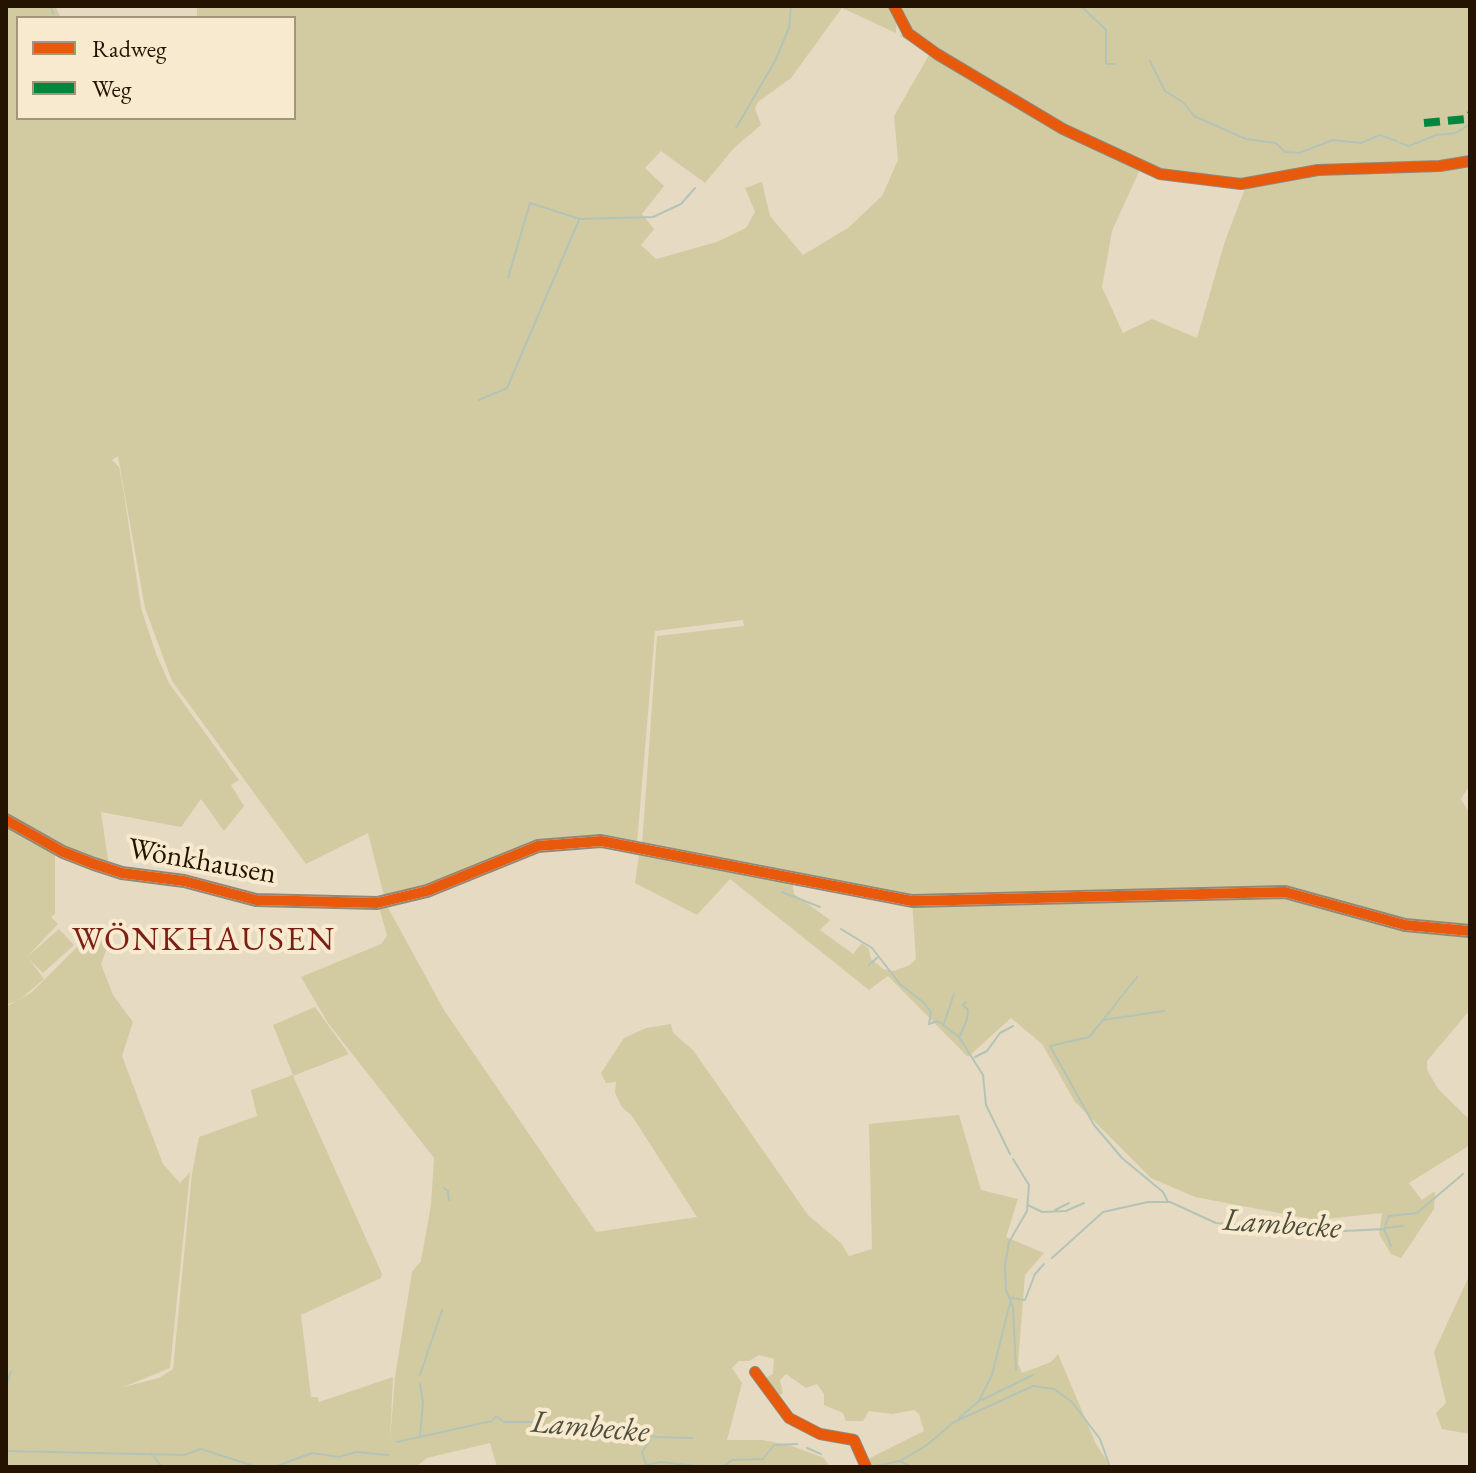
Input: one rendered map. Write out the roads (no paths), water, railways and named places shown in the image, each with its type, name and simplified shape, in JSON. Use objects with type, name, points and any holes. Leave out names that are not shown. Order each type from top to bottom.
[{"type":"street","points":[[894,6],[908,33],[937,54],[1030,112],[1160,174],[1241,184],[1318,170],[1440,166],[1470,161]]},
{"type":"street","name":"Wönkhausen","points":[[6,820],[63,852],[122,873],[184,881],[256,900],[384,902],[441,886],[530,848],[587,841],[640,846],[912,901],[1285,892],[1405,925],[1470,931]]},
{"type":"street","points":[[755,1372],[789,1418],[820,1434],[854,1440],[866,1467]]},
{"type":"waterway","points":[[51,6],[53,14]]},
{"type":"waterway","points":[[736,128],[775,61],[789,28],[791,6]]},
{"type":"waterway","points":[[1081,6],[1106,30],[1106,64],[1115,64]]},
{"type":"waterway","points":[[1150,61],[1165,91],[1184,103],[1194,116],[1246,139],[1276,143],[1285,152],[1299,153],[1333,140],[1361,143],[1380,135],[1397,141]]},
{"type":"waterway","points":[[1400,143],[1409,146],[1436,135],[1456,133],[1470,124]]},
{"type":"waterway","points":[[508,278],[530,203],[580,219],[653,217],[681,204],[695,188]]},
{"type":"waterway","points":[[479,400],[507,388],[579,220]]},
{"type":"waterway","points":[[782,892],[820,907]]},
{"type":"waterway","points":[[841,929],[872,948],[900,984],[923,1002],[931,1012],[929,1024],[938,1021],[959,1037],[983,1075],[986,1105],[1010,1154]]},
{"type":"waterway","points":[[869,965],[877,958]]},
{"type":"waterway","points":[[1103,1020],[1137,977]]},
{"type":"waterway","points":[[943,1026],[954,994]]},
{"type":"waterway","points":[[960,1036],[967,1019],[968,1010],[963,1005],[966,1002]]},
{"type":"waterway","points":[[1164,1011],[1103,1020],[1089,1037],[1050,1046],[1094,1125],[1122,1158],[1163,1192],[1168,1202]]},
{"type":"waterway","points":[[975,1057],[987,1051],[1000,1033],[1013,1026]]},
{"type":"waterway","points":[[1013,1159],[1029,1185],[1027,1211],[1009,1242],[1005,1265],[1006,1290],[1013,1307],[1016,1370]]},
{"type":"waterway","name":"Lambecke","points":[[1052,1258],[1103,1212],[1148,1202],[1170,1202],[1216,1223],[1325,1232],[1384,1229],[1389,1216],[1417,1213],[1463,1174]]},
{"type":"waterway","points":[[444,1188],[448,1191],[449,1200]]},
{"type":"waterway","points":[[1055,1210],[1069,1203]]},
{"type":"waterway","points":[[1028,1205],[1042,1212],[1066,1211],[1084,1203]]},
{"type":"waterway","points":[[1385,1228],[1403,1226]]},
{"type":"waterway","points":[[1384,1229],[1391,1246]]},
{"type":"waterway","name":"Lambecke","points":[[1011,1298],[1025,1300],[1035,1274],[1044,1264]]},
{"type":"waterway","points":[[959,1418],[979,1401],[992,1375],[1010,1303]]},
{"type":"waterway","points":[[420,1375],[442,1310]]},
{"type":"waterway","points":[[6,1388],[11,1371]]},
{"type":"waterway","points":[[982,1400],[1033,1375]]},
{"type":"waterway","points":[[420,1384],[423,1402],[420,1437]]},
{"type":"waterway","points":[[870,1467],[900,1461],[927,1445],[954,1422],[1033,1386],[1054,1389],[1072,1402],[1100,1439],[1110,1467]]},
{"type":"waterway","name":"Lambecke","points":[[397,1442],[492,1421],[496,1416],[504,1422],[537,1422],[564,1431],[598,1424],[656,1437],[692,1438]]},
{"type":"waterway","points":[[645,1436],[651,1439],[642,1452],[646,1465],[660,1462],[707,1467]]},
{"type":"waterway","points":[[723,1467],[732,1460],[763,1459],[774,1445],[797,1444]]},
{"type":"waterway","points":[[807,1448],[821,1454]]},
{"type":"waterway","name":"Lambecke","points":[[6,1451],[184,1455],[201,1449],[257,1467]]},
{"type":"waterway","name":"Lambecke","points":[[274,1467],[312,1453],[339,1457],[356,1452],[389,1455]]},
{"type":"waterway","points":[[151,1453],[162,1467]]},
{"type":"waterway","points":[[900,1461],[912,1467]]},
{"type":"waterway","points":[[786,1467],[796,1467]]},
{"type":"district","name":"WÖNKHAUSEN","points":[[204,941]]}]
